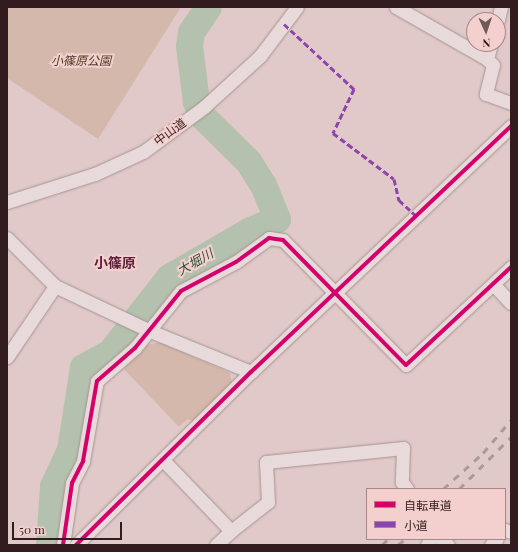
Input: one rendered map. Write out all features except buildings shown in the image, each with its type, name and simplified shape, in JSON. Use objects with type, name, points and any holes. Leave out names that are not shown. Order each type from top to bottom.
[{"type":"street","name":"中山道","points":[[7,202],[95,174],[142,152],[200,111],[260,56],[297,7]]},
{"type":"street","points":[[396,7],[487,59],[493,65],[486,94],[511,103]]},
{"type":"street","points":[[487,59],[489,52]]},
{"type":"street","points":[[76,545],[251,372],[336,294],[511,126]]},
{"type":"street","points":[[7,238],[55,286],[146,330],[251,372]]},
{"type":"street","points":[[63,545],[72,483],[83,461],[97,381],[135,348],[146,330],[181,291],[236,262],[270,238],[283,240],[406,365],[511,267]]},
{"type":"street","points":[[493,284],[511,303]]},
{"type":"street","points":[[7,357],[55,286]]},
{"type":"street","points":[[216,545],[231,531],[268,502],[266,462],[403,448],[402,482],[406,488]]},
{"type":"street","points":[[163,460],[231,531]]},
{"type":"green space","name":"小篠原公園","points":[[7,7],[181,7],[98,139],[7,78]]},
{"type":"green space","points":[[161,342],[230,373],[232,384],[193,422],[188,419],[179,427],[124,369],[147,345]]},
{"type":"waterway","name":"大堀川","points":[[49,545],[53,486],[70,450],[83,367],[110,352],[169,277],[250,230],[277,219],[263,185],[248,161],[203,117],[196,102],[189,46],[191,32],[208,7]]},
{"type":"railway","points":[[444,488],[483,453],[511,420]]},
{"type":"railway","points":[[460,488],[511,437]]},
{"type":"railway","points":[[382,545],[387,540]]},
{"type":"railway","points":[[398,545],[404,540]]},
{"type":"marked path","points":[[284,24],[354,89],[333,133],[394,179],[399,200],[416,216]]},
{"type":"cycle path","points":[[76,545],[251,372],[511,126]]},
{"type":"cycle path","points":[[63,545],[72,483],[83,461],[97,381],[135,348],[181,291],[236,262],[269,238],[283,240],[406,365],[511,267]]},
{"type":"district","name":"小篠原","points":[[115,263]]}]
